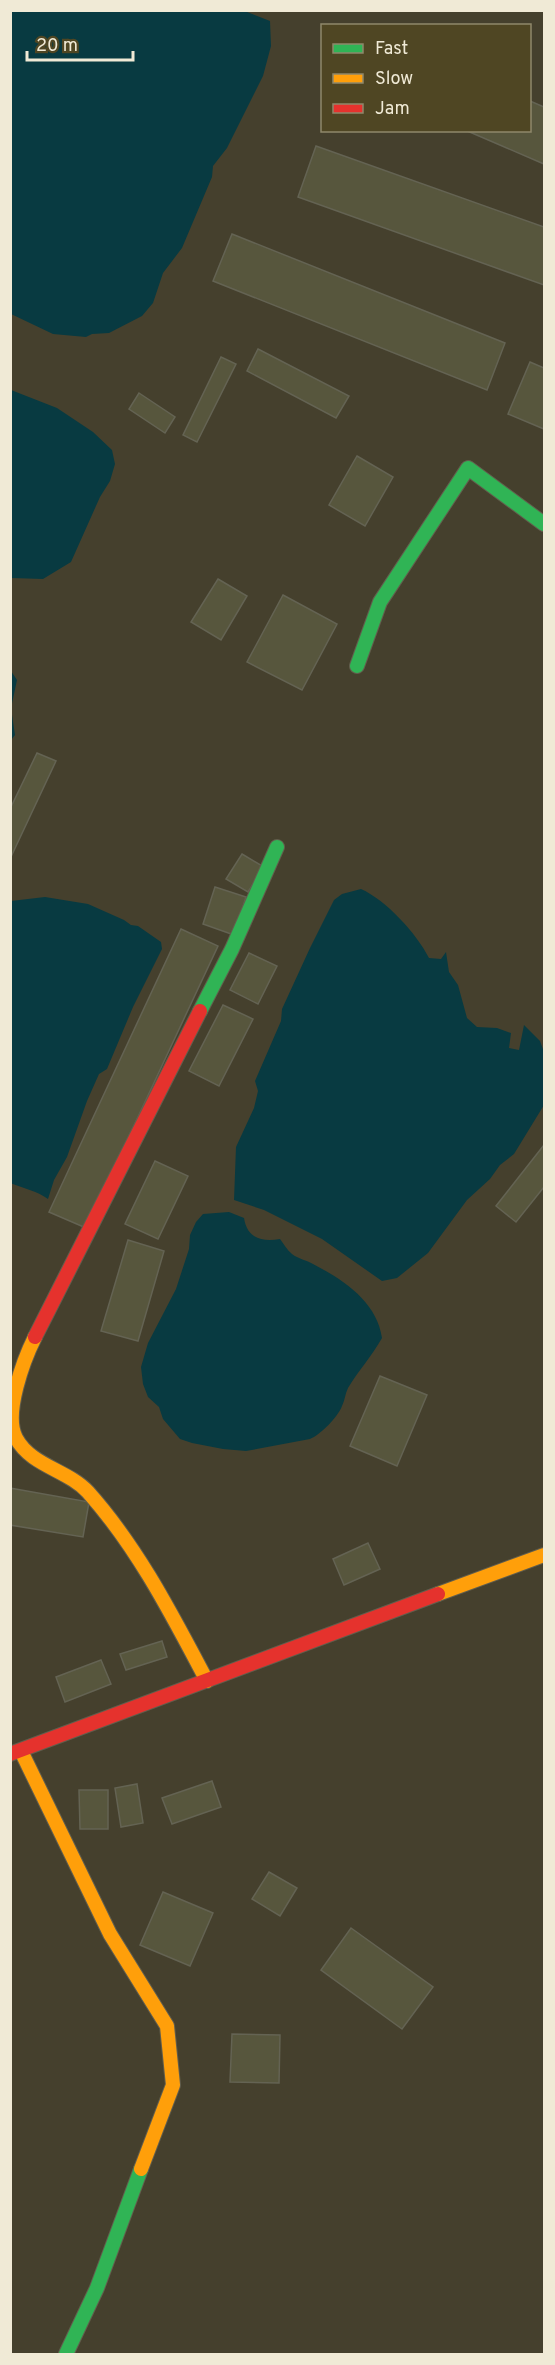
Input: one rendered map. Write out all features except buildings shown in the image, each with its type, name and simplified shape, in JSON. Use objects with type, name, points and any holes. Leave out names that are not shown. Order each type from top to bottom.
[{"type":"street","points":[[357,666],[380,602],[468,468],[544,524]]},
{"type":"street","points":[[207,1681],[158,1590],[112,1520],[85,1489],[34,1458],[15,1437],[11,1415],[24,1358],[232,949],[277,847]]},
{"type":"street","points":[[66,2355],[97,2288],[173,2085],[167,2026],[110,1934],[16,1752],[544,1555]]},
{"type":"water","points":[[242,10],[270,21],[271,46],[263,76],[227,148],[213,166],[212,177],[182,248],[163,273],[153,303],[142,316],[109,333],[92,334],[86,337],[53,334],[11,314],[11,11]]},
{"type":"water","points":[[11,390],[57,408],[93,432],[112,450],[115,464],[110,481],[100,497],[71,562],[43,579],[11,578]]},
{"type":"water","points":[[11,671],[17,680],[11,708]]},
{"type":"water","points":[[11,708],[15,735],[11,740]]},
{"type":"water","points":[[361,889],[371,894],[400,919],[429,958],[441,959],[446,952],[449,972],[458,985],[467,1018],[477,1027],[497,1028],[511,1033],[509,1048],[519,1050],[524,1025],[540,1041],[544,1052],[544,1105],[514,1154],[500,1165],[490,1179],[467,1200],[428,1253],[397,1278],[382,1281],[322,1239],[264,1210],[234,1200],[236,1147],[254,1108],[258,1091],[255,1081],[281,1021],[282,1009],[334,900],[342,894]]},
{"type":"water","points":[[45,897],[88,904],[131,925],[138,926],[161,942],[162,949],[133,1007],[107,1069],[99,1074],[48,1199],[10,1183],[11,901]]},
{"type":"water","points":[[229,1212],[244,1218],[248,1230],[256,1237],[267,1240],[280,1239],[294,1256],[325,1270],[347,1285],[366,1303],[379,1325],[382,1338],[348,1388],[337,1415],[319,1434],[310,1439],[246,1451],[192,1443],[180,1439],[163,1419],[159,1407],[148,1397],[143,1384],[141,1367],[148,1343],[176,1289],[189,1249],[190,1235],[196,1222],[203,1214]]},
{"type":"traffic: fast","points":[[357,666],[380,602],[468,468],[544,524]]},
{"type":"traffic: fast","points":[[200,1011],[232,949],[277,847]]},
{"type":"traffic: fast","points":[[66,2354],[97,2288],[141,2169]]},
{"type":"traffic: slow","points":[[35,1337],[21,1372],[13,1401],[13,1428],[16,1438],[40,1462],[80,1485],[106,1513],[153,1583],[207,1681]]},
{"type":"traffic: slow","points":[[438,1594],[544,1555]]},
{"type":"traffic: slow","points":[[21,1751],[110,1934],[167,2026],[173,2085],[141,2169]]},
{"type":"traffic: jam","points":[[35,1337],[200,1011]]},
{"type":"traffic: jam","points":[[10,1754],[438,1594]]}]
